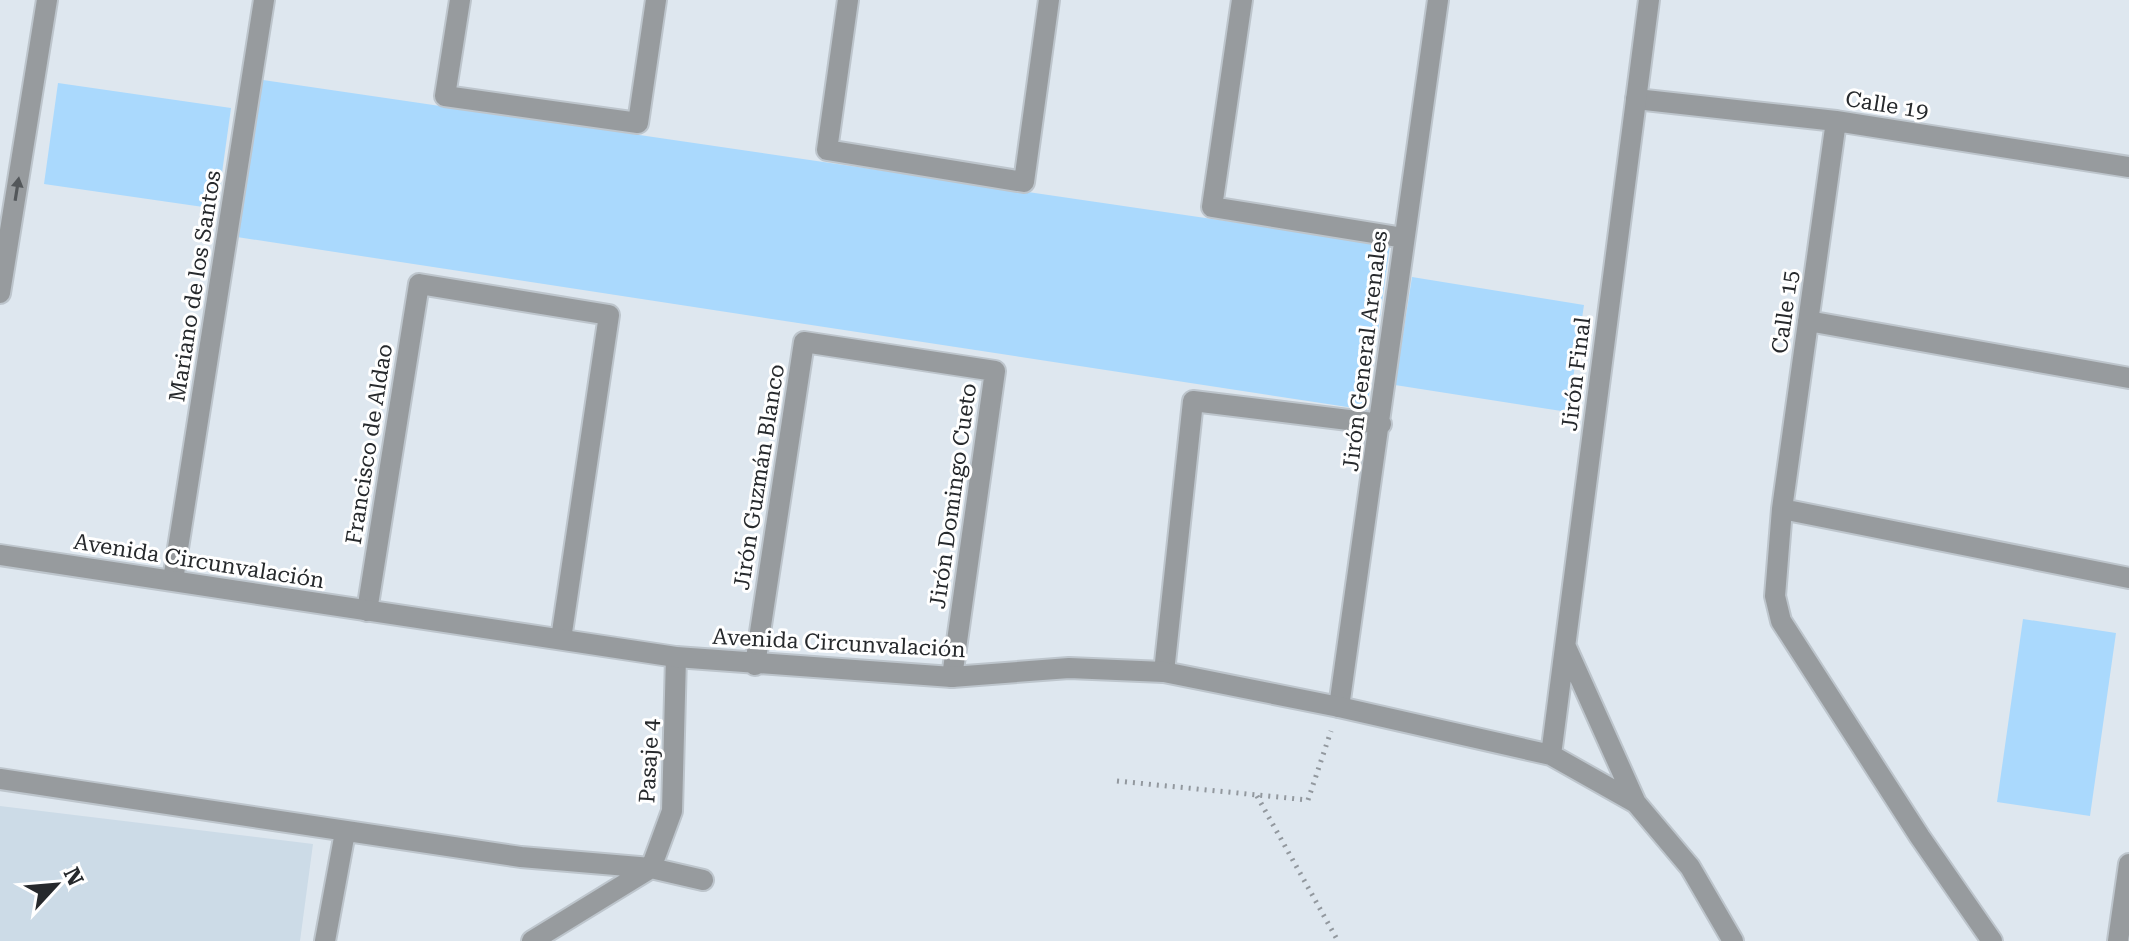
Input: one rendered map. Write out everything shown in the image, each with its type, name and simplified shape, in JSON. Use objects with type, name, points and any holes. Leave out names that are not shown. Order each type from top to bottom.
[{"type":"street","points":[[0,293],[47,0]]},
{"type":"street","name":"Mariano de los Santos","points":[[173,580],[264,0]]},
{"type":"street","points":[[460,0],[445,96],[638,123],[656,0]]},
{"type":"street","points":[[848,0],[827,150],[1024,182],[1049,0]]},
{"type":"street","points":[[1242,0],[1212,207],[1404,238]]},
{"type":"street","name":"Jirón General Arenales","points":[[1339,707],[1438,0]]},
{"type":"street","name":"Jirón Final","points":[[1551,755],[1649,0]]},
{"type":"street","name":"Calle 19","points":[[1636,99],[1836,121],[2129,167]]},
{"type":"street","name":"Calle 15","points":[[1836,121],[1782,509],[1775,596],[1781,621],[1920,837],[1992,941]]},
{"type":"street","name":"Francisco de Aldao","points":[[367,611],[419,284],[609,315],[561,639]]},
{"type":"street","points":[[1808,321],[2129,378]]},
{"type":"street","name":"Jirón Guzmán Blanco","points":[[755,665],[804,342],[995,371]]},
{"type":"street","name":"Jirón Domingo Cueto","points":[[952,677],[995,371]]},
{"type":"street","points":[[1164,672],[1193,401],[1381,424]]},
{"type":"street","points":[[1782,509],[2129,578]]},
{"type":"street","name":"Avenida Circunvalación","points":[[0,555],[676,657],[952,677],[1069,668],[1164,672],[1339,707],[1551,755],[1636,803],[1690,867],[1733,941]]},
{"type":"street","points":[[1566,647],[1636,803]]},
{"type":"street","name":"Pasaje 4","points":[[651,868],[672,811],[676,657]]},
{"type":"street","points":[[0,779],[521,857],[651,868],[703,880]]},
{"type":"street","points":[[325,941],[345,832]]},
{"type":"street","points":[[2118,941],[2129,864]]},
{"type":"street","points":[[532,941],[651,868]]},
{"type":"path","points":[[1117,781],[1308,800],[1339,707]]},
{"type":"path","points":[[1257,795],[1338,941]]},
{"type":"shaded area","points":[[263,80],[1390,245],[1367,410],[237,237]]},
{"type":"shaded area","points":[[58,83],[231,108],[217,209],[44,184]]},
{"type":"shaded area","points":[[1412,277],[1584,305],[1568,412],[1395,385]]},
{"type":"shaded area","points":[[2023,619],[2116,633],[2090,816],[1997,802]]},
{"type":"shaded area","points":[[0,806],[313,844],[300,941],[0,941]]}]
